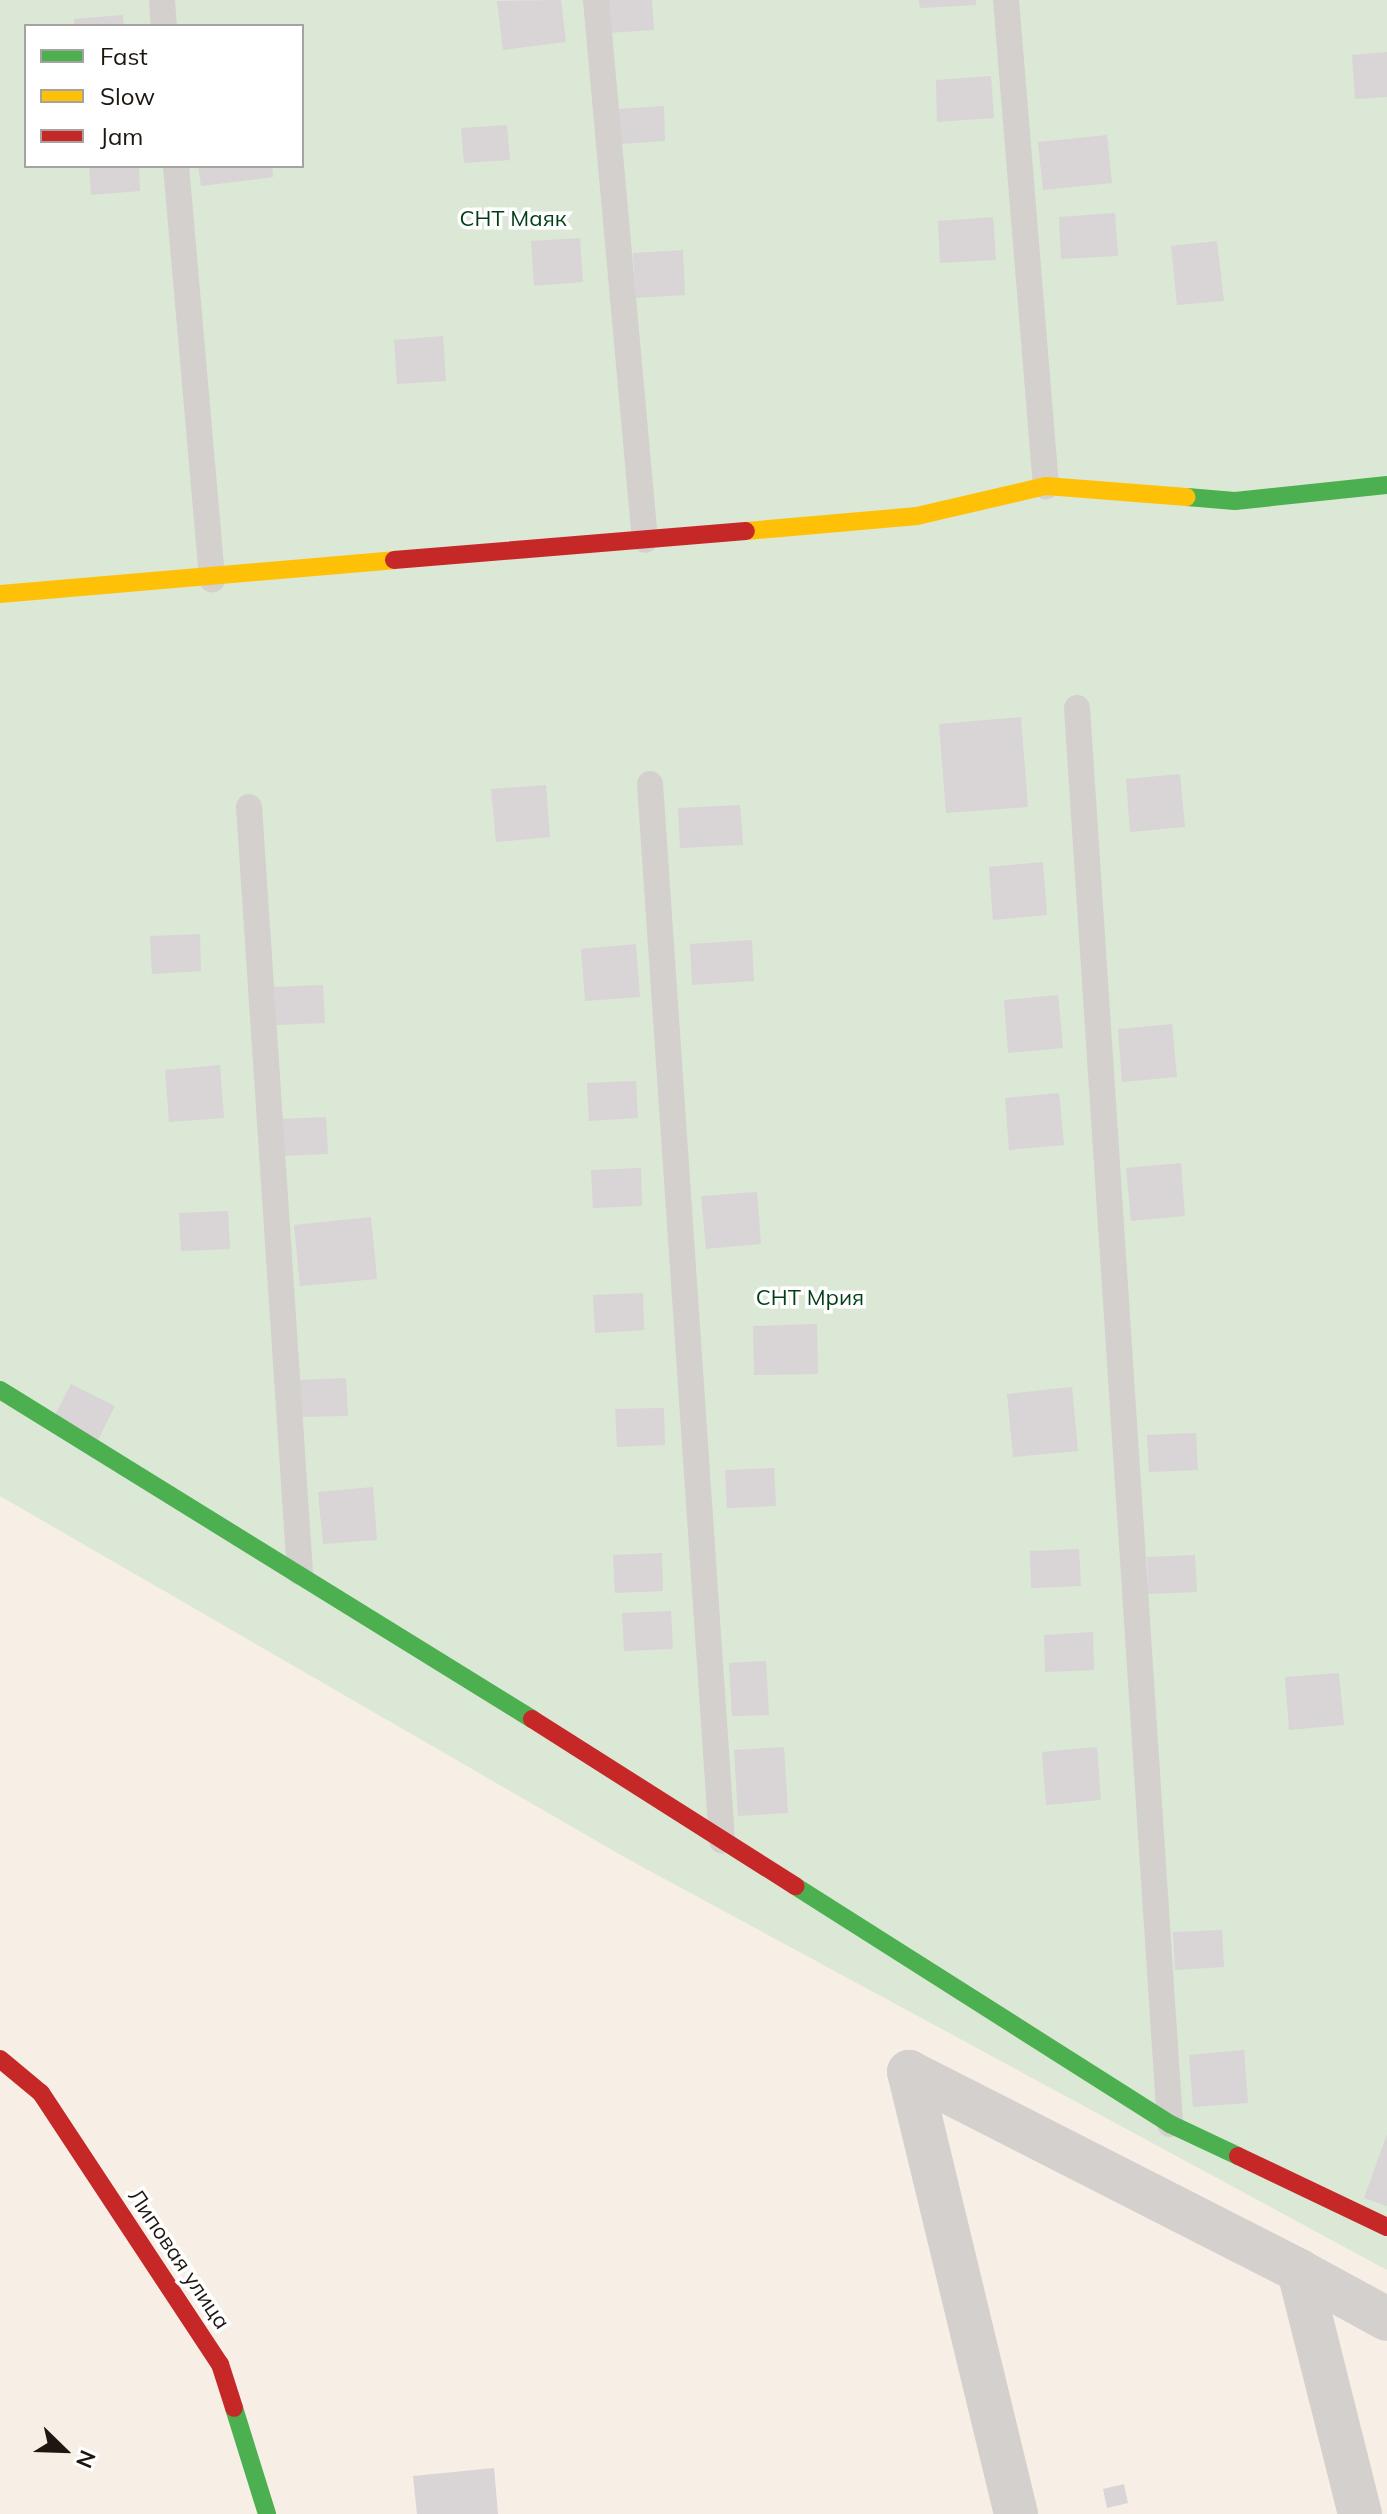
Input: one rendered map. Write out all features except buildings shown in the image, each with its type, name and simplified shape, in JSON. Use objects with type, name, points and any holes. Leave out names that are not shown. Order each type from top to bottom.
[{"type":"street","points":[[0,594],[212,579],[917,516],[1046,486],[1235,501],[1387,485]]},
{"type":"street","points":[[0,1390],[300,1572],[1170,2124],[1387,2227]]},
{"type":"street","name":"Липовая улица","points":[[0,2059],[41,2093],[220,2364],[267,2514]]},
{"type":"street","points":[[1016,2514],[909,2072],[1387,2319]]},
{"type":"street","points":[[1299,2271],[1360,2514]]},
{"type":"lane","points":[[162,0],[164,24]]},
{"type":"lane","points":[[596,0],[645,540]]},
{"type":"lane","points":[[1006,0],[1046,486]]},
{"type":"lane","points":[[176,168],[212,579]]},
{"type":"lane","points":[[1077,708],[1170,2124]]},
{"type":"lane","points":[[650,784],[722,1841]]},
{"type":"lane","points":[[249,807],[300,1572]]},
{"type":"green space","name":"СНТ Мрия","points":[[0,0],[1387,0],[1387,2270],[626,1858],[0,1496]]},
{"type":"traffic: fast","points":[[1187,497],[1235,501],[1387,485]]},
{"type":"traffic: fast","points":[[0,1390],[532,1719]]},
{"type":"traffic: fast","points":[[795,1886],[1170,2124],[1238,2156]]},
{"type":"traffic: fast","points":[[234,2408],[267,2514]]},
{"type":"traffic: slow","points":[[746,531],[917,516],[1046,486],[1187,497]]},
{"type":"traffic: slow","points":[[0,594],[394,560]]},
{"type":"traffic: jam","points":[[394,560],[746,531]]},
{"type":"traffic: jam","points":[[532,1719],[795,1886]]},
{"type":"traffic: jam","points":[[0,2059],[41,2093],[220,2364],[234,2408]]},
{"type":"traffic: jam","points":[[1238,2156],[1387,2227]]},
{"type":"park label","name":"СНТ Маяк","points":[[513,219]]}]
